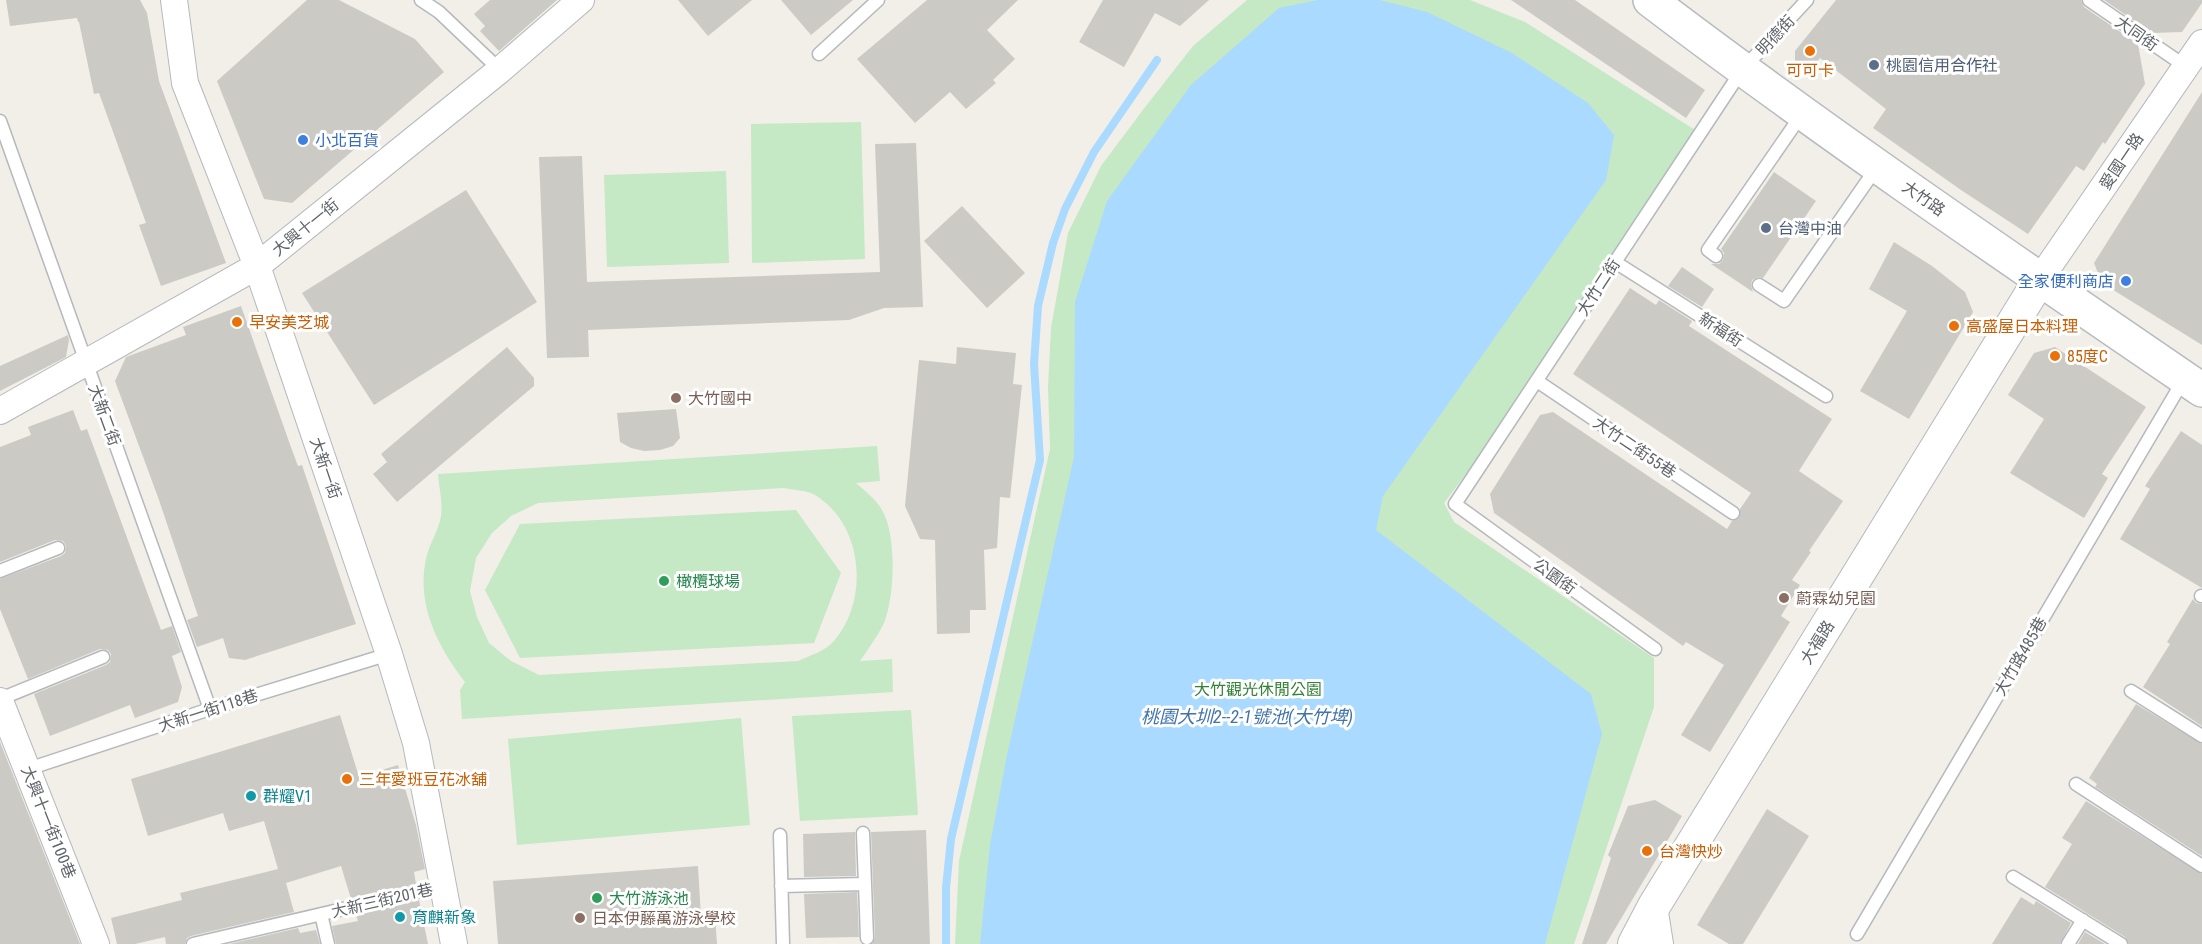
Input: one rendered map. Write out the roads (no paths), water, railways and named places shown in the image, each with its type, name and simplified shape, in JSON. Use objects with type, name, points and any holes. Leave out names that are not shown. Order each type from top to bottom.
[{"type":"main road","name":"大竹路","points":[[1650,0],[1742,70],[2193,384]]},
{"type":"street","name":"大新一街","points":[[174,0],[185,83],[257,266],[389,654],[416,743],[454,944]]},
{"type":"street","name":"大興十一街","points":[[0,411],[257,266],[500,70],[581,0]]},
{"type":"street","name":"愛國一路","points":[[2040,279],[2194,72],[2202,43]]},
{"type":"street","name":"大福路","points":[[1634,944],[1654,906],[2040,279]]},
{"type":"street","name":"大興十一街100巷","points":[[0,700],[96,944]]},
{"type":"street","points":[[1654,906],[1660,944]]},
{"type":"lane","points":[[420,0],[440,12],[500,70]]},
{"type":"lane","points":[[819,54],[878,0]]},
{"type":"lane","name":"明德街","points":[[1742,70],[1807,0]]},
{"type":"lane","name":"大同街","points":[[2089,0],[2194,72]]},
{"type":"lane","name":"大竹二街","points":[[1455,504],[1742,70]]},
{"type":"lane","points":[[1716,256],[1708,250],[1803,113]]},
{"type":"lane","name":"大新二街","points":[[0,121],[210,709]]},
{"type":"lane","points":[[1759,285],[1784,301],[1877,165]]},
{"type":"lane","name":"新福街","points":[[1615,262],[1826,396]]},
{"type":"lane","name":"大竹二街55巷","points":[[1537,381],[1732,513]]},
{"type":"lane","name":"大竹路485巷","points":[[1857,934],[2193,384]]},
{"type":"lane","name":"公園街","points":[[1455,504],[1655,649]]},
{"type":"lane","points":[[0,571],[58,548]]},
{"type":"lane","name":"大新一街118巷","points":[[28,769],[210,709],[389,654]]},
{"type":"lane","name":"大興十一街100巷","points":[[0,700],[103,657]]},
{"type":"lane","points":[[2131,691],[2202,736]]},
{"type":"lane","points":[[2076,784],[2202,866]]},
{"type":"lane","points":[[863,833],[867,938]]},
{"type":"lane","points":[[780,835],[783,944]]},
{"type":"lane","points":[[2013,878],[2121,944]]},
{"type":"lane","points":[[781,886],[865,884]]},
{"type":"lane","name":"大新三街201巷","points":[[193,944],[442,886]]},
{"type":"lane","points":[[321,914],[328,944]]},
{"type":"lane","points":[[2068,944],[2083,920]]},
{"type":"water","name":"桃園大圳2--2-1號池(大竹埤)","points":[[1318,0],[1379,0],[1427,12],[1512,53],[1588,103],[1614,135],[1606,180],[1383,496],[1376,530],[1591,694],[1602,734],[1545,944],[980,944],[990,845],[1007,755],[1074,457],[1075,302],[1107,201],[1191,85],[1279,8]]},
{"type":"waterway","points":[[946,944],[946,888],[951,839],[1040,460],[1034,364],[1038,306],[1053,243],[1065,209],[1094,152],[1157,60]]},
{"type":"place","name":"可可卡","points":[[1810,51]]},
{"type":"place","name":"桃園信用合作社","points":[[1874,65]]},
{"type":"place","name":"小北百貨","points":[[303,140]]},
{"type":"place","name":"台灣中油","points":[[1766,228]]},
{"type":"place","name":"全家便利商店","points":[[2126,281]]},
{"type":"place","name":"早安美芝城","points":[[237,322]]},
{"type":"place","name":"高盛屋日本料理","points":[[1954,326]]},
{"type":"place","name":"85度C","points":[[2055,356]]},
{"type":"place","name":"大竹國中","points":[[676,398]]},
{"type":"place","name":"橄欖球場","points":[[664,581]]},
{"type":"place","name":"蔚霖幼兒園","points":[[1784,598]]},
{"type":"place","name":"三年愛班豆花冰舖","points":[[347,779]]},
{"type":"place","name":"群耀V1","points":[[251,796]]},
{"type":"place","name":"台灣快炒","points":[[1647,851]]},
{"type":"place","name":"大竹游泳池","points":[[597,898]]},
{"type":"place","name":"育麒新象","points":[[400,917]]},
{"type":"place","name":"日本伊藤萬游泳學校","points":[[580,918]]},
{"type":"park label","name":"大竹觀光休閒公園","points":[[1258,689]]}]
